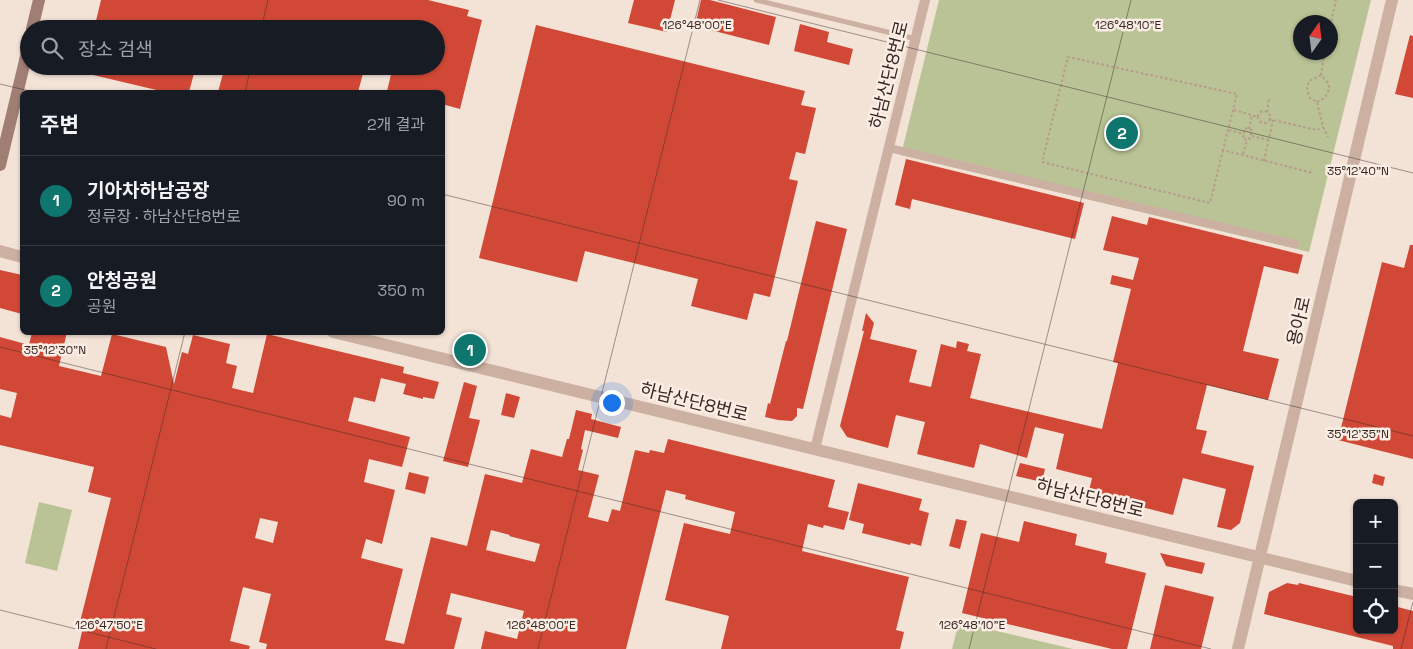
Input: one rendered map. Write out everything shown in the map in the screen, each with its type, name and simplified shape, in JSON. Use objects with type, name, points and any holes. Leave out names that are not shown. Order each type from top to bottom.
[{"type":"main road","points":[[34,20],[39,0]]},
{"type":"main road","points":[[0,165],[22,75]]},
{"type":"street","name":"하남산단8번로","points":[[815,449],[925,0]]},
{"type":"street","name":"용아로","points":[[1238,649],[1392,0]]},
{"type":"street","points":[[889,148],[1295,244]]},
{"type":"street","points":[[0,251],[20,256]]},
{"type":"street","name":"하남산단8번로","points":[[345,335],[1353,580]]},
{"type":"street","points":[[1398,591],[1413,594]]},
{"type":"lane","points":[[756,0],[916,38]]},
{"type":"path","points":[[1333,15],[1336,0]]},
{"type":"path","points":[[1068,57],[1237,94],[1228,130],[1210,203],[1042,162],[1068,57]]},
{"type":"path","points":[[1321,75],[1324,60]]},
{"type":"path","points":[[1321,75],[1310,81],[1307,88],[1309,97],[1318,102],[1323,127],[1328,137]]},
{"type":"path","points":[[1318,102],[1325,99],[1329,91],[1329,84],[1321,75]]},
{"type":"path","points":[[1269,99],[1267,112],[1270,116],[1269,119]]},
{"type":"path","points":[[1233,110],[1258,116]]},
{"type":"path","points":[[1258,116],[1262,111],[1267,112]]},
{"type":"path","points":[[1243,155],[1247,140],[1251,136],[1252,130],[1249,129],[1252,115]]},
{"type":"path","points":[[1258,116],[1259,121],[1262,123],[1269,119],[1317,130],[1323,127]]},
{"type":"path","points":[[1264,160],[1273,120]]},
{"type":"path","points":[[1247,140],[1243,139],[1245,128],[1249,129]]},
{"type":"path","points":[[1228,130],[1244,134]]},
{"type":"path","points":[[1251,136],[1269,140]]},
{"type":"path","points":[[1223,150],[1313,172]]},
{"type":"green space","points":[[939,0],[1371,0],[1309,252],[901,155]]},
{"type":"green space","points":[[39,502],[72,510],[57,571],[25,563]]},
{"type":"green space","points":[[959,622],[1073,649],[952,649]]},
{"type":"building","points":[[101,0],[428,0],[469,10],[467,16],[482,20],[460,109],[445,105],[445,90],[387,90],[391,75],[445,75],[445,20],[96,20]]},
{"type":"building","points":[[634,0],[675,0],[667,32],[628,23]]},
{"type":"building","points":[[701,0],[710,0],[776,17],[769,45],[695,26]]},
{"type":"building","points":[[800,24],[829,32],[827,42],[853,49],[849,65],[794,51]]},
{"type":"building","points":[[536,25],[805,91],[801,105],[816,108],[805,154],[796,152],[789,179],[798,181],[770,297],[754,293],[747,320],[691,306],[698,279],[585,251],[577,282],[479,258]]},
{"type":"building","points":[[1410,35],[1413,36],[1413,98],[1395,94]]},
{"type":"building","points":[[93,75],[194,75],[190,90],[157,90]]},
{"type":"building","points":[[223,75],[363,75],[359,90],[219,90]]},
{"type":"building","points":[[906,159],[1084,203],[1075,239],[912,199],[910,209],[895,205]]},
{"type":"building","points":[[1112,216],[1147,225],[1149,217],[1303,255],[1298,274],[1264,266],[1243,351],[1279,359],[1268,400],[1207,385],[1196,429],[1207,431],[1201,453],[1254,466],[1240,523],[1231,530],[1217,527],[1226,489],[1183,478],[1173,515],[1122,502],[1123,499],[1089,491],[1092,478],[1056,469],[1064,434],[1035,427],[1027,458],[980,444],[974,468],[917,454],[925,422],[896,415],[888,448],[847,437],[840,426],[864,331],[862,331],[866,313],[874,323],[870,339],[917,350],[909,382],[931,387],[941,344],[956,348],[957,341],[969,344],[967,351],[981,354],[970,398],[1102,429],[1118,363],[1113,362],[1131,289],[1110,284],[1112,275],[1133,280],[1139,258],[1103,250]]},
{"type":"building","points":[[816,221],[847,229],[803,409],[797,408],[797,416],[792,421],[778,420],[765,417],[787,341]]},
{"type":"building","points":[[1410,245],[1413,245],[1413,459],[1338,440],[1382,262],[1404,268]]},
{"type":"building","points":[[0,270],[20,275],[20,313],[0,308]]},
{"type":"building","points":[[31,335],[66,335],[59,366],[101,376],[112,335],[166,347],[174,384],[182,352],[188,354],[193,335],[230,344],[226,363],[237,366],[232,388],[253,393],[267,335],[404,367],[403,373],[439,382],[434,399],[423,397],[423,399],[403,394],[406,384],[381,378],[375,402],[354,397],[348,421],[410,437],[402,467],[369,459],[364,482],[395,490],[382,544],[366,539],[361,558],[403,569],[385,640],[404,644],[431,537],[467,546],[485,474],[522,483],[531,449],[562,457],[567,439],[569,439],[576,410],[592,414],[591,419],[621,427],[618,438],[585,430],[578,470],[599,475],[588,517],[608,522],[612,509],[620,511],[635,450],[649,453],[650,450],[664,453],[668,439],[835,480],[828,507],[849,512],[844,530],[824,525],[823,528],[808,524],[802,551],[909,577],[896,630],[904,632],[900,649],[721,649],[729,616],[665,600],[684,523],[730,534],[735,512],[685,499],[686,495],[666,490],[626,649],[481,649],[485,631],[517,639],[524,611],[451,593],[446,614],[462,618],[454,649],[266,649],[267,644],[259,642],[271,594],[243,587],[230,641],[250,646],[249,649],[78,649],[84,623],[80,622],[111,498],[88,492],[94,467],[0,445],[0,415],[11,418],[17,393],[0,389],[0,337],[29,345]],"holes":[[[260,518],[278,522],[273,543],[255,538]],[[491,530],[540,544],[535,562],[486,550]]]},
{"type":"building","points":[[464,382],[477,386],[469,418],[480,420],[468,467],[443,461]]},
{"type":"building","points":[[506,393],[520,397],[514,418],[501,415]]},
{"type":"building","points":[[1020,463],[1045,469],[1042,482],[1016,476]]},
{"type":"building","points":[[409,472],[429,477],[425,494],[405,489]]},
{"type":"building","points":[[1374,474],[1385,477],[1383,486],[1372,483]]},
{"type":"building","points":[[858,483],[922,499],[919,510],[929,513],[921,546],[862,533],[864,524],[849,520]]},
{"type":"building","points":[[956,519],[967,521],[960,549],[949,546]]},
{"type":"building","points":[[1024,521],[1077,534],[1075,545],[1107,553],[1105,563],[1146,573],[1127,649],[1112,649],[962,613],[981,533],[1019,542]]},
{"type":"building","points":[[1160,553],[1205,563],[1202,574],[1166,566]]},
{"type":"building","points":[[1287,583],[1298,585],[1299,583],[1353,596],[1353,634],[1398,634],[1398,607],[1413,611],[1413,649],[1393,649],[1393,646],[1264,614],[1269,592]]},
{"type":"building","points":[[1165,585],[1214,597],[1201,649],[1150,649]]},
{"type":"place","name":"안청공원","points":[[1122,133]]},
{"type":"place","name":"기아차하남공장","points":[[470,350]]}]
